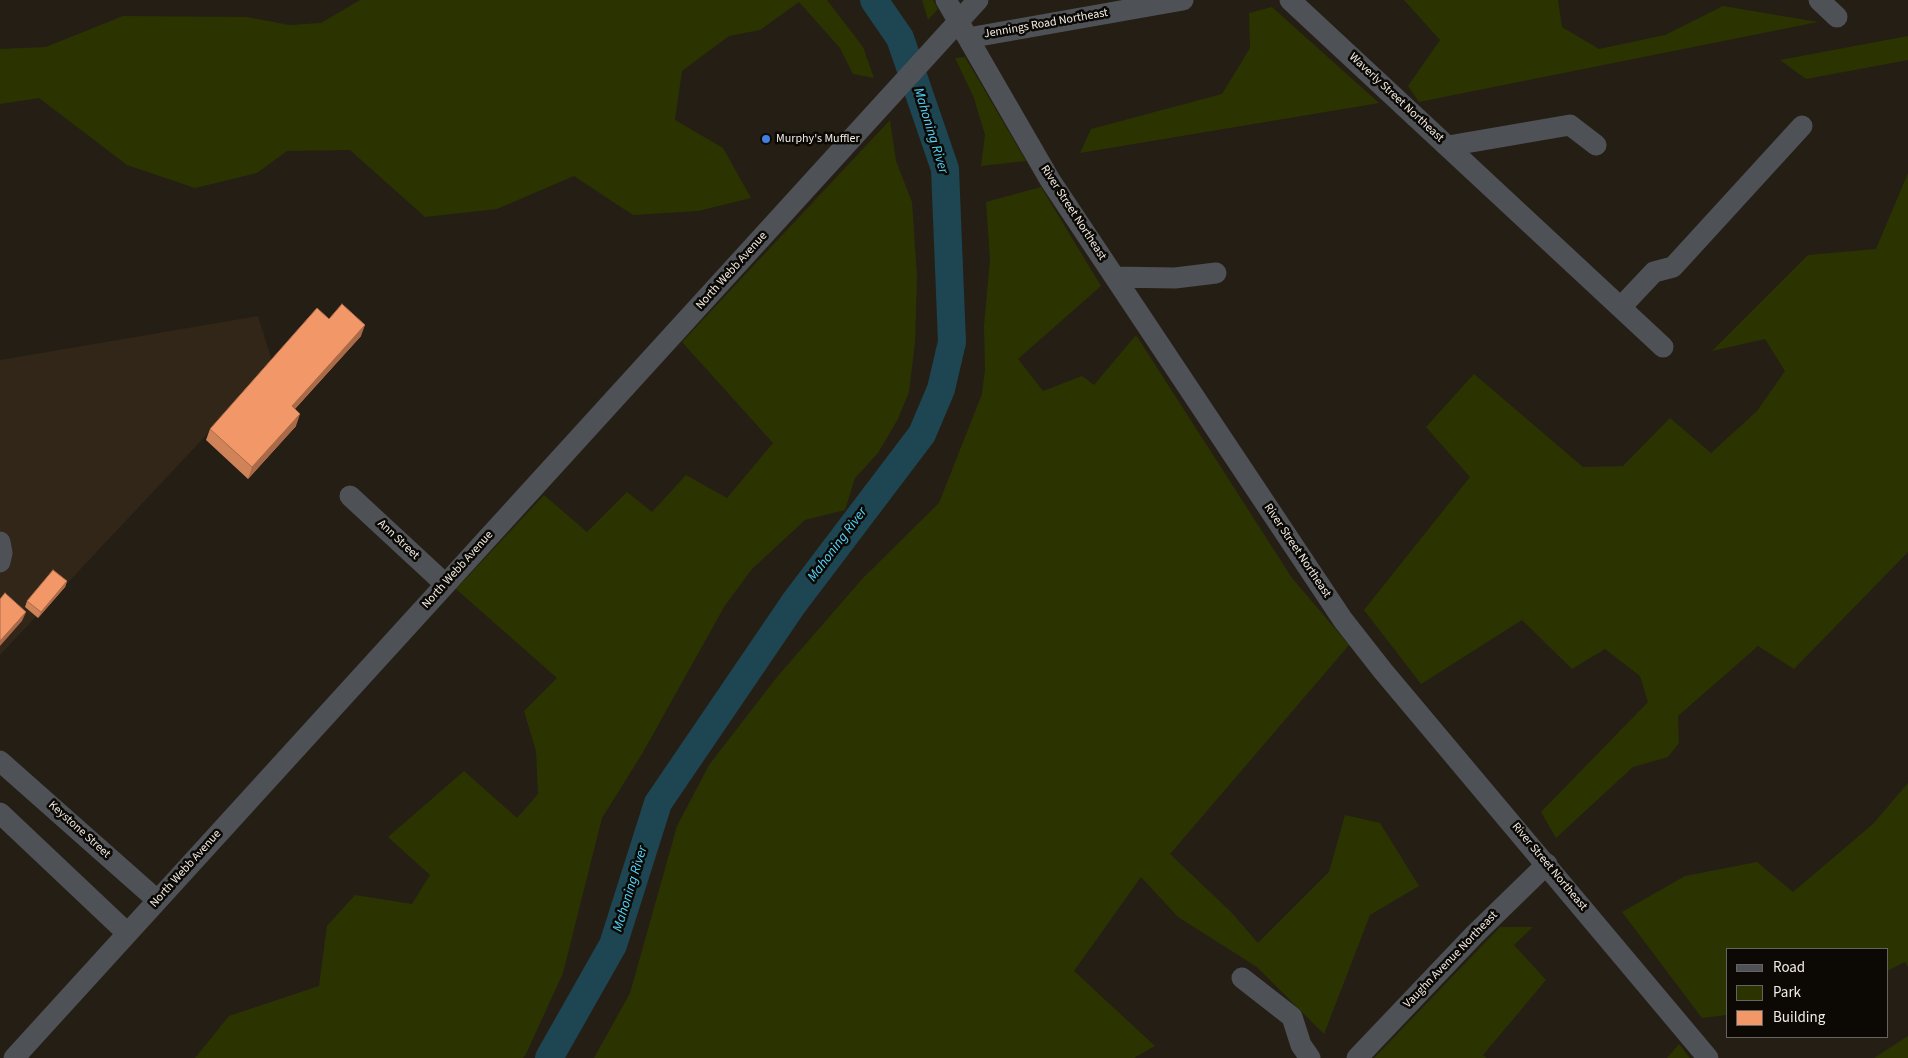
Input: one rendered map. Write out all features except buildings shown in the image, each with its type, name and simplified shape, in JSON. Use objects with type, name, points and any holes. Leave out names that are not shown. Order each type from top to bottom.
[{"type":"street","name":"River Street Northeast","points":[[946,0],[1050,180],[1343,620],[1389,679],[1547,864],[1708,1058]]},
{"type":"street","name":"North Webb Avenue","points":[[14,1058],[903,82],[963,30],[978,0]]},
{"type":"street","name":"Jennings Road Northeast","points":[[963,30],[1183,0]]},
{"type":"street","name":"Waverly Street Northeast","points":[[1290,0],[1663,346]]},
{"type":"street","points":[[1819,0],[1837,17]]},
{"type":"street","points":[[1448,146],[1570,125],[1596,145]]},
{"type":"street","points":[[1621,307],[1654,272],[1673,267],[1802,126]]},
{"type":"street","points":[[1115,277],[1175,278],[1216,273]]},
{"type":"street","name":"Ann Street","points":[[350,496],[445,584]]},
{"type":"street","points":[[0,542],[2,553],[0,562]]},
{"type":"street","name":"Keystone Street","points":[[0,761],[158,900]]},
{"type":"street","points":[[0,813],[127,933]]},
{"type":"street","name":"Vaughn Avenue Northeast","points":[[1357,1058],[1547,864]]},
{"type":"street","points":[[1242,978],[1292,1017],[1301,1045],[1310,1058]]},
{"type":"shaded area","points":[[258,316],[273,364],[0,655],[0,360]]},
{"type":"green space","points":[[360,0],[827,0],[863,47],[874,78],[853,74],[840,48],[799,2],[760,30],[729,36],[682,71],[675,120],[723,148],[751,198],[698,211],[633,215],[574,176],[497,209],[425,217],[350,150],[287,151],[257,173],[195,188],[127,165],[39,98],[0,104],[0,49],[46,47],[123,16],[247,17],[289,25],[321,23]]},
{"type":"green space","points":[[922,0],[933,0],[938,9],[928,20]]},
{"type":"green space","points":[[1404,0],[1558,0],[1562,27],[1599,49],[1665,35],[1723,6],[1818,22],[1419,102],[1408,86],[1440,40]]},
{"type":"green space","points":[[1272,7],[1379,103],[1080,153],[1091,129],[1222,94],[1250,48],[1249,13]]},
{"type":"green space","points":[[1908,36],[1908,60],[1806,79],[1780,60]]},
{"type":"green space","points":[[965,57],[1026,161],[981,166],[985,135],[974,98],[955,58]]},
{"type":"green space","points":[[890,120],[896,161],[912,202],[917,277],[915,342],[909,392],[898,419],[878,453],[855,478],[845,510],[805,520],[752,569],[724,607],[642,754],[602,818],[563,973],[526,1054],[523,1058],[195,1058],[229,1016],[319,986],[327,926],[355,895],[412,904],[430,875],[388,837],[464,771],[517,818],[538,794],[536,751],[524,711],[557,678],[456,589],[544,495],[587,532],[627,492],[652,512],[686,475],[727,498],[773,443],[682,342]]},
{"type":"green space","points":[[1908,173],[1908,552],[1794,669],[1758,646],[1678,716],[1679,743],[1668,757],[1633,767],[1556,838],[1541,812],[1648,702],[1640,676],[1605,649],[1572,669],[1522,620],[1421,684],[1364,610],[1470,477],[1426,427],[1474,374],[1583,467],[1623,466],[1670,418],[1711,453],[1757,411],[1785,371],[1765,339],[1712,351],[1808,255],[1876,249]]},
{"type":"green space","points":[[1041,187],[1101,286],[1018,359],[1043,391],[1082,376],[1094,385],[1136,335],[1292,578],[1349,645],[1170,854],[1231,912],[1258,943],[1329,872],[1345,815],[1380,823],[1419,886],[1370,915],[1324,1034],[1257,967],[1178,917],[1141,877],[1074,971],[1155,1046],[1134,1058],[594,1058],[630,993],[677,826],[709,765],[777,677],[863,578],[939,503],[982,394],[985,369],[984,326],[990,259],[986,202]]},
{"type":"green space","points":[[1908,783],[1908,967],[1905,962],[1888,970],[1888,948],[1726,948],[1726,1015],[1702,1018],[1622,912],[1685,876],[1757,862],[1793,892],[1873,824]]},
{"type":"green space","points":[[1500,927],[1533,927],[1514,945],[1546,980],[1483,1055],[1487,1058],[1374,1058]]},
{"type":"green space","points":[[1908,1036],[1908,1058],[1874,1058]]},
{"type":"green space","points":[[1679,1044],[1690,1058],[1667,1058]]},
{"type":"waterway","name":"Mahoning River","points":[[549,1058],[613,945],[658,803],[794,603],[922,434],[941,389],[952,342],[945,169],[900,38],[874,0]]},
{"type":"place","name":"Murphy's Muffler","points":[[766,139]]}]
